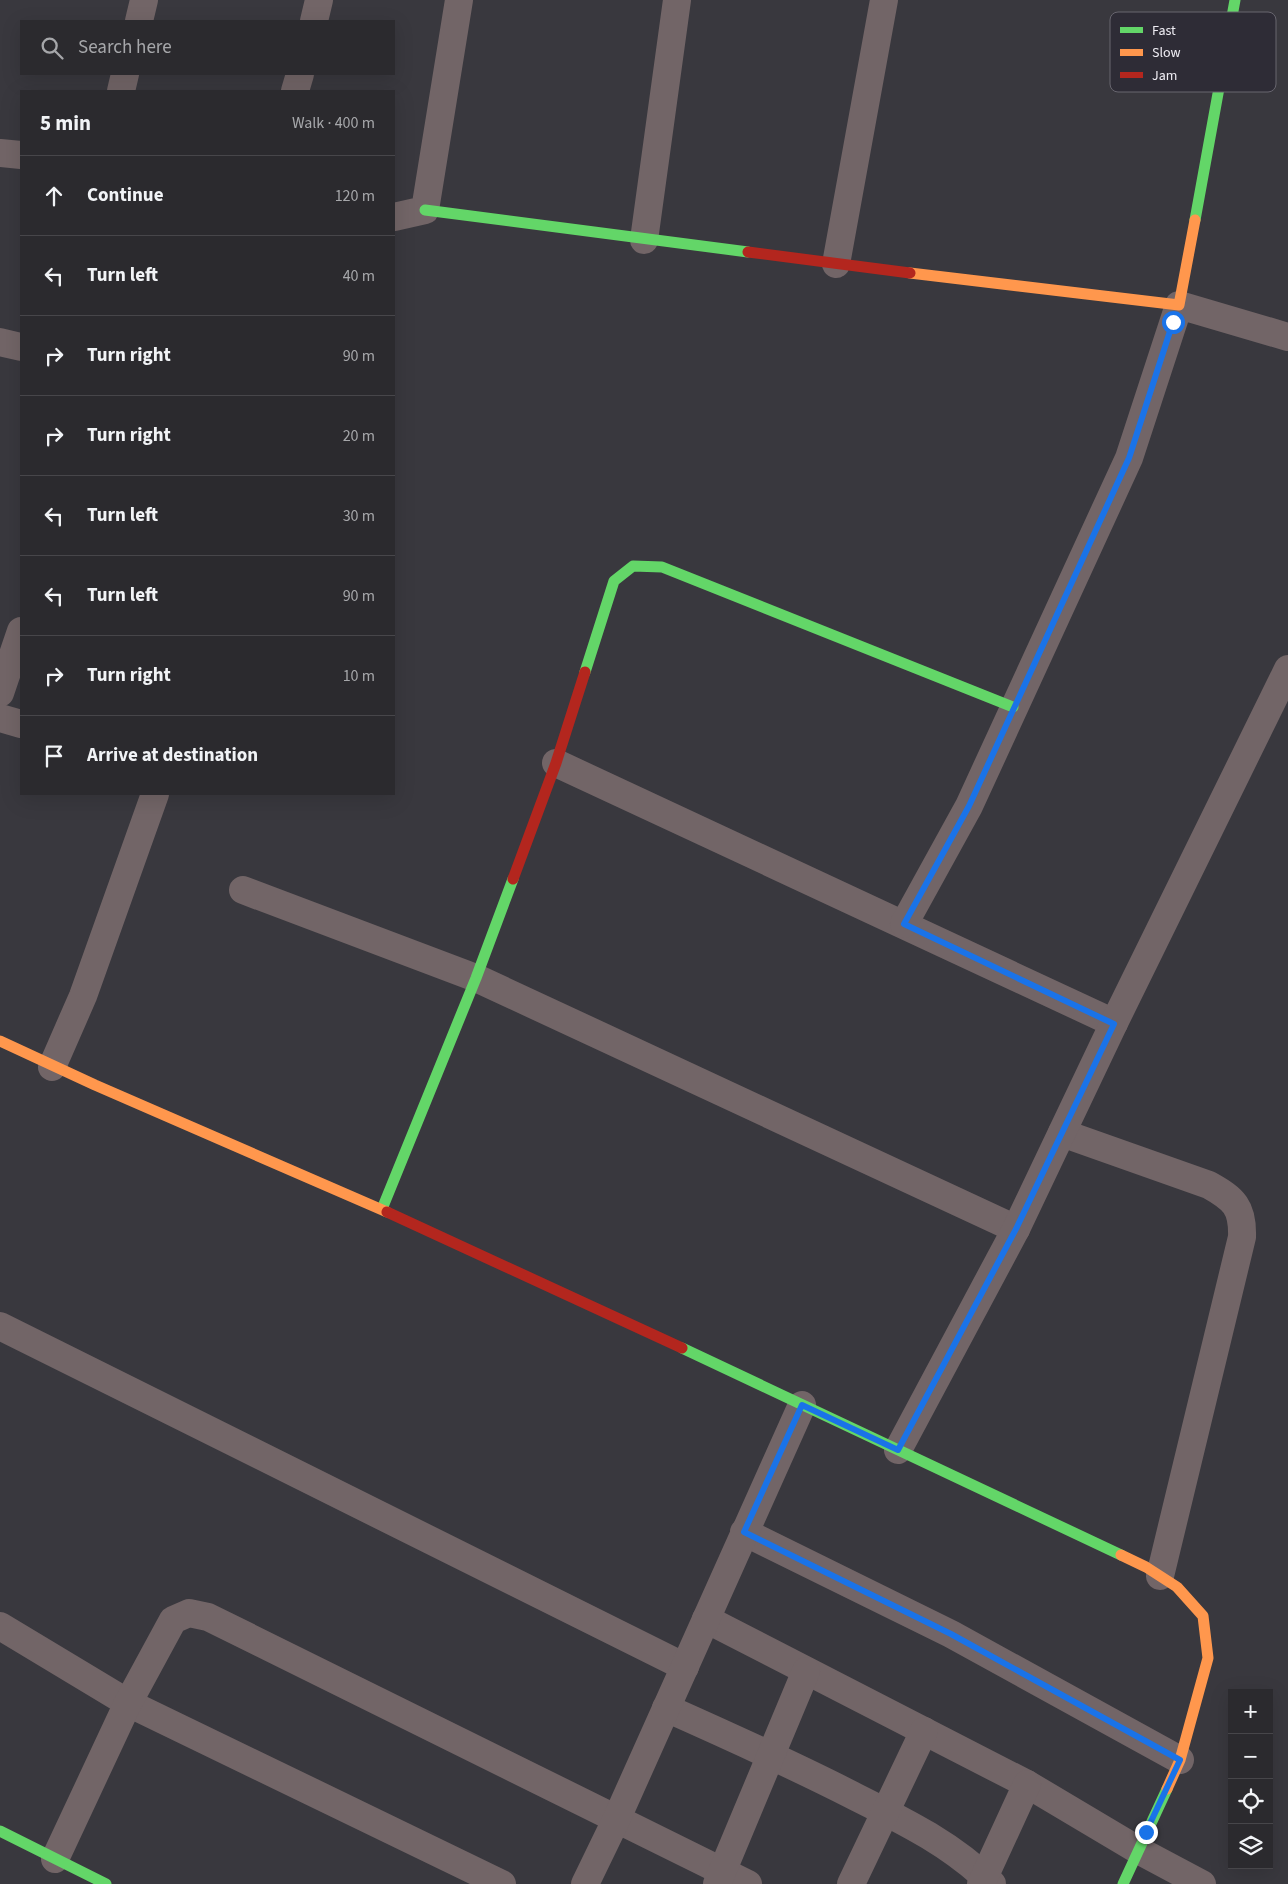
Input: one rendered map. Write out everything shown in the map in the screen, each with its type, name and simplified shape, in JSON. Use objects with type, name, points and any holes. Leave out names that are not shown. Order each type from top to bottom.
[{"type":"street","points":[[139,20],[144,0]]},
{"type":"street","points":[[314,20],[319,0]]},
{"type":"street","points":[[425,210],[459,0]]},
{"type":"street","points":[[644,240],[677,0]]},
{"type":"street","points":[[836,264],[884,0]]},
{"type":"street","points":[[120,90],[125,75]]},
{"type":"street","points":[[295,90],[300,75]]},
{"type":"street","points":[[904,924],[969,806],[1129,458],[1178,305],[1218,92]]},
{"type":"street","points":[[0,153],[20,155]]},
{"type":"street","points":[[395,217],[425,210],[644,240],[1178,305],[1288,337]]},
{"type":"street","points":[[0,342],[20,347]]},
{"type":"street","points":[[382,1209],[476,978],[556,764],[614,580],[633,566],[662,568],[1014,707]]},
{"type":"street","points":[[0,693],[20,634]]},
{"type":"street","points":[[898,1450],[1016,1229],[1288,669]]},
{"type":"street","points":[[0,718],[20,724]]},
{"type":"street","points":[[556,764],[904,924],[1114,1024]]},
{"type":"street","points":[[52,1067],[83,996],[155,795]]},
{"type":"street","points":[[243,890],[476,978],[1016,1229]]},
{"type":"street","points":[[0,1041],[52,1067],[382,1209],[1146,1567],[1177,1587],[1203,1616],[1208,1658],[1180,1760],[1122,1884]]},
{"type":"street","points":[[1062,1133],[1209,1185],[1230,1196],[1242,1220],[1242,1237],[1160,1576]]},
{"type":"street","points":[[0,1326],[684,1666]]},
{"type":"street","points":[[585,1884],[617,1818],[802,1405]]},
{"type":"street","points":[[744,1532],[951,1634],[1180,1760]]},
{"type":"street","points":[[55,1859],[128,1703],[173,1620],[189,1613],[208,1617],[617,1818],[720,1878],[748,1884]]},
{"type":"street","points":[[706,1619],[1027,1784],[1138,1850],[1202,1884]]},
{"type":"street","points":[[0,1626],[128,1703],[502,1884]]},
{"type":"street","points":[[720,1878],[806,1671]]},
{"type":"street","points":[[666,1708],[771,1754],[886,1812],[948,1846],[986,1882],[1027,1784]]},
{"type":"street","points":[[851,1884],[924,1731]]},
{"type":"street","points":[[0,1832],[106,1884]]},
{"type":"traffic: fast","points":[[1233,12],[1235,0]]},
{"type":"traffic: fast","points":[[1195,220],[1218,92]]},
{"type":"traffic: fast","points":[[425,210],[748,252]]},
{"type":"traffic: fast","points":[[585,672],[614,581],[633,566],[662,567],[1013,707]]},
{"type":"traffic: fast","points":[[382,1209],[476,978],[513,879]]},
{"type":"traffic: fast","points":[[682,1348],[1121,1555]]},
{"type":"traffic: fast","points":[[1123,1884],[1167,1789]]},
{"type":"traffic: fast","points":[[0,1831],[106,1884]]},
{"type":"traffic: slow","points":[[910,273],[1179,305],[1195,220]]},
{"type":"traffic: slow","points":[[0,1041],[95,1085],[387,1212]]},
{"type":"traffic: slow","points":[[1121,1555],[1146,1567],[1177,1587],[1203,1616],[1208,1658],[1180,1760],[1167,1789]]},
{"type":"traffic: jam","points":[[748,252],[910,273]]},
{"type":"traffic: jam","points":[[513,879],[556,763],[585,672]]},
{"type":"traffic: jam","points":[[387,1212],[682,1348]]},
{"type":"route","points":[[1146,1832],[1180,1760],[951,1634],[744,1532],[802,1405],[898,1450],[1016,1229],[1114,1024],[904,924],[969,806],[1129,458],[1173,322]]}]
